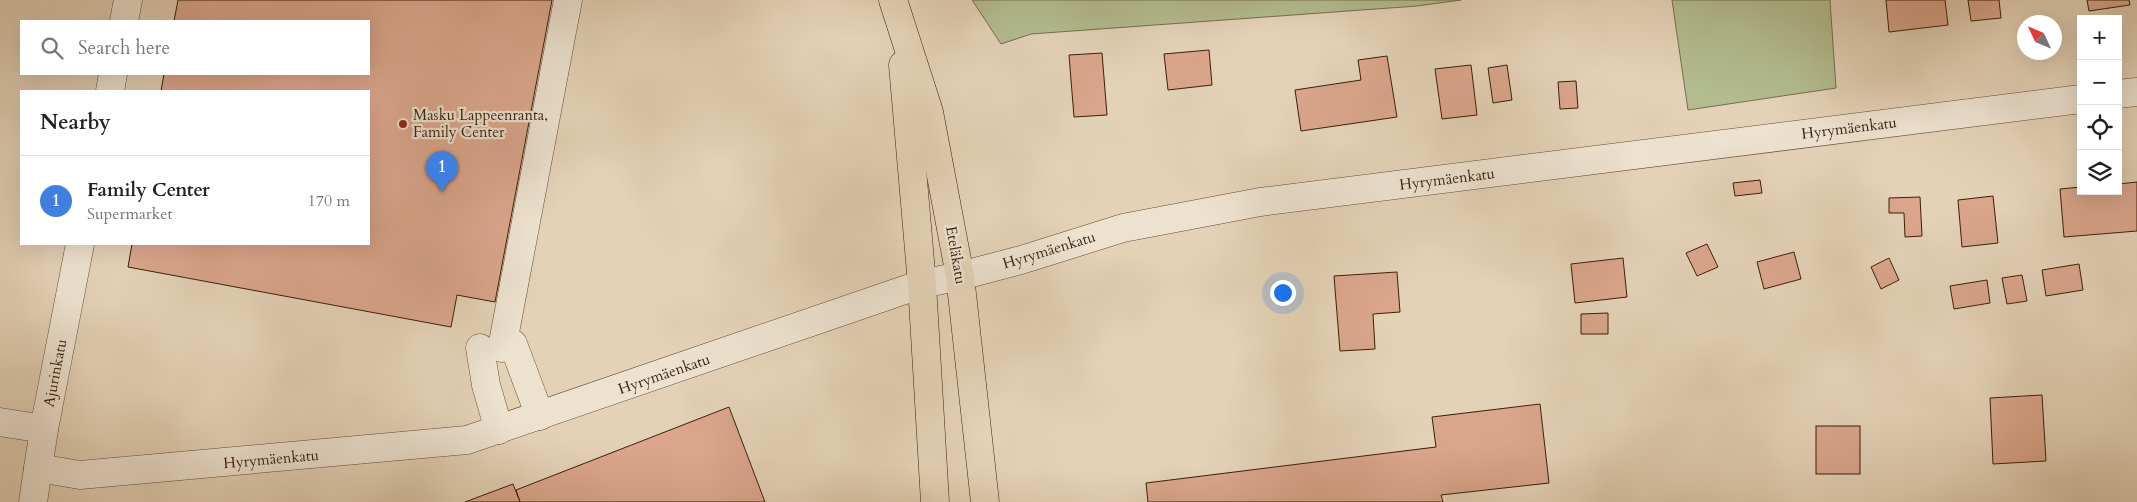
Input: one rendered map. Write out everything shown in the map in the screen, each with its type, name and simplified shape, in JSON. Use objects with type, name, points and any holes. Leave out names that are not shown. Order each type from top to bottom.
[{"type":"main road","name":"Eteläkatu","points":[[896,7],[929,112],[960,276],[984,502]]},
{"type":"main road","name":"Eteläkatu","points":[[896,7],[922,284],[935,502]]},
{"type":"street","points":[[124,20],[128,0]]},
{"type":"street","points":[[499,430],[486,385],[499,346],[568,0]]},
{"type":"street","points":[[110,90],[113,75]]},
{"type":"street","points":[[2122,94],[2137,92]]},
{"type":"street","name":"Hyrymäenkatu","points":[[38,468],[80,475],[467,440],[922,284],[960,276],[1123,228],[1260,202],[2077,100]]},
{"type":"street","name":"Ajurinkatu","points":[[33,502],[44,430],[80,245]]},
{"type":"street","points":[[499,346],[540,416]]},
{"type":"street","points":[[0,422],[44,430]]},
{"type":"green space","points":[[972,0],[1461,0],[1417,6],[1031,34],[1001,44]]},
{"type":"green space","points":[[1672,0],[1830,0],[1836,88],[1688,110]]},
{"type":"building","points":[[178,0],[552,0],[495,302],[457,295],[451,327],[128,267],[132,245],[370,245],[370,90],[161,90],[164,75],[370,75],[370,20],[174,20]]},
{"type":"building","points":[[1886,0],[1945,0],[1948,25],[1889,32]]},
{"type":"building","points":[[1968,0],[1999,0],[2001,18],[1971,21]]},
{"type":"building","points":[[2087,0],[2129,0],[2130,5],[2089,11]]},
{"type":"building","points":[[1209,50],[1212,85],[1168,90],[1164,54]]},
{"type":"building","points":[[1102,53],[1107,115],[1074,117],[1069,55]]},
{"type":"building","points":[[1387,56],[1397,117],[1301,131],[1295,90],[1361,80],[1358,60]]},
{"type":"building","points":[[1471,65],[1477,115],[1442,119],[1435,69]]},
{"type":"building","points":[[1507,65],[1512,100],[1493,103],[1488,68]]},
{"type":"building","points":[[1576,81],[1578,108],[1560,109],[1558,82]]},
{"type":"building","points":[[1760,180],[1762,193],[1735,196],[1733,183]]},
{"type":"building","points":[[2137,182],[2137,231],[2064,237],[2060,189],[2077,187],[2077,195],[2122,195],[2122,184]]},
{"type":"building","points":[[1993,196],[1998,243],[1962,247],[1958,200]]},
{"type":"building","points":[[1920,197],[1922,236],[1905,237],[1904,213],[1889,213],[1889,198]]},
{"type":"building","points":[[1707,244],[1718,267],[1697,276],[1686,253]]},
{"type":"building","points":[[1794,252],[1801,279],[1764,289],[1757,262]]},
{"type":"building","points":[[1623,258],[1627,297],[1575,303],[1571,264]]},
{"type":"building","points":[[1889,258],[1899,280],[1881,289],[1871,267]]},
{"type":"building","points":[[2079,264],[2083,290],[2046,296],[2042,270]]},
{"type":"building","points":[[1397,272],[1400,312],[1373,314],[1375,349],[1340,351],[1334,276]]},
{"type":"building","points":[[2022,275],[2027,301],[2007,304],[2002,278]]},
{"type":"building","points":[[1987,280],[1990,303],[1954,309],[1950,286]]},
{"type":"building","points":[[1608,313],[1608,334],[1581,334],[1581,314]]},
{"type":"building","points":[[2042,395],[2046,461],[1993,464],[1990,398]]},
{"type":"building","points":[[1540,404],[1549,483],[1441,495],[1443,502],[1148,502],[1146,483],[1436,447],[1432,417]]},
{"type":"building","points":[[729,407],[765,502],[520,502],[516,490]]},
{"type":"building","points":[[1816,426],[1860,426],[1860,474],[1816,474]]},
{"type":"building","points":[[513,484],[520,502],[465,502]]},
{"type":"place","name":"Masku Lappeenranta, Family Center","points":[[403,124]]},
{"type":"place","name":"Family Center","points":[[442,192]]}]
